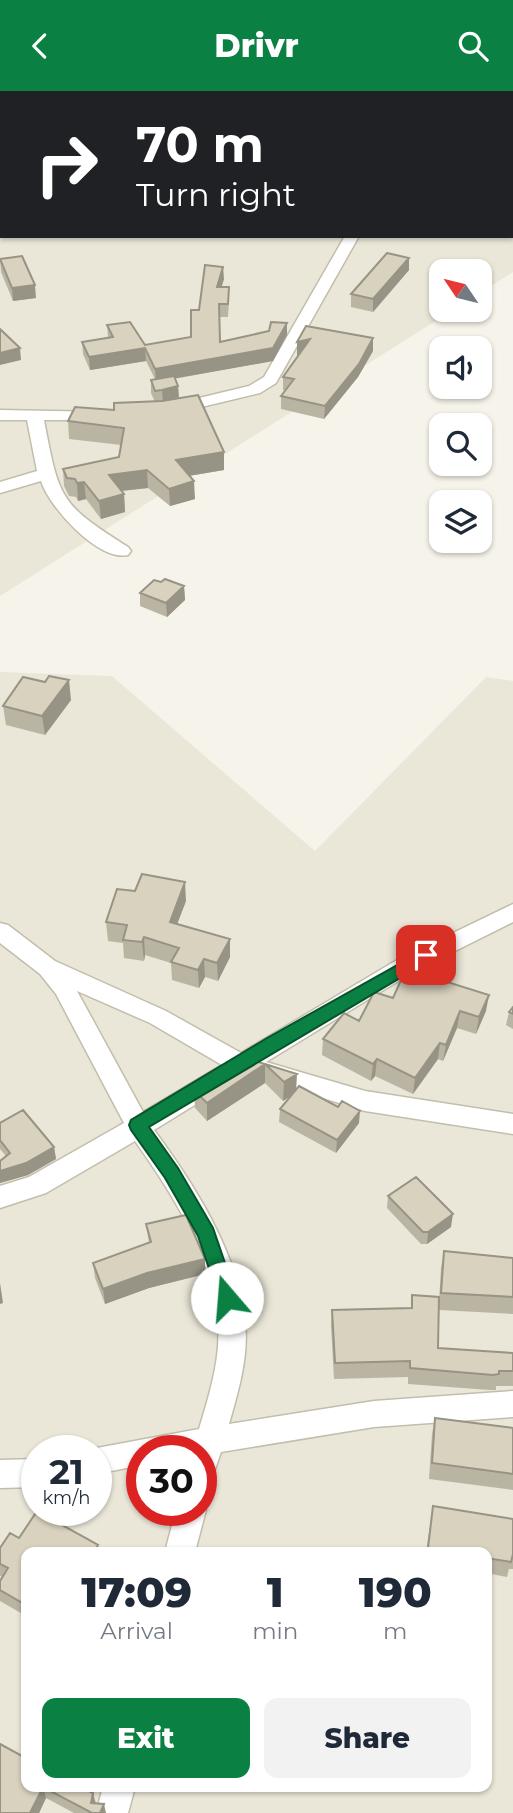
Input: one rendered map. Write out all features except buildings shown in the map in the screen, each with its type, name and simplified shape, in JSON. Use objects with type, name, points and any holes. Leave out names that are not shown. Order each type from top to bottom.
[{"type":"street","points":[[149,412],[218,400],[254,390],[271,380],[351,238]]},
{"type":"street","points":[[0,415],[122,413]]},
{"type":"street","points":[[35,416],[47,474],[64,511],[76,523],[122,551]]},
{"type":"street","points":[[0,488],[47,474]]},
{"type":"street","points":[[0,1197],[37,1185],[66,1170],[405,965],[513,912]]},
{"type":"street","points":[[0,931],[48,968],[158,1017],[239,1063],[365,1101],[427,1113],[513,1124]]},
{"type":"street","points":[[48,968],[64,988],[137,1125],[172,1173],[206,1234],[227,1298],[232,1324],[223,1392],[210,1435]]},
{"type":"street","points":[[217,1439],[374,1414],[513,1404]]},
{"type":"street","points":[[0,1474],[21,1473]]},
{"type":"street","points":[[181,1547],[187,1526]]},
{"type":"street","points":[[112,1813],[118,1792]]},
{"type":"shaded area","points":[[0,238],[513,238],[513,272],[492,285],[492,259],[429,259],[429,322],[434,322],[0,596]]},
{"type":"shaded area","points":[[0,672],[112,676],[315,851],[486,677],[513,681],[513,1813],[0,1813]]},
{"type":"route","points":[[227,1298],[206,1234],[172,1173],[137,1125],[272,1043],[426,955]]}]
